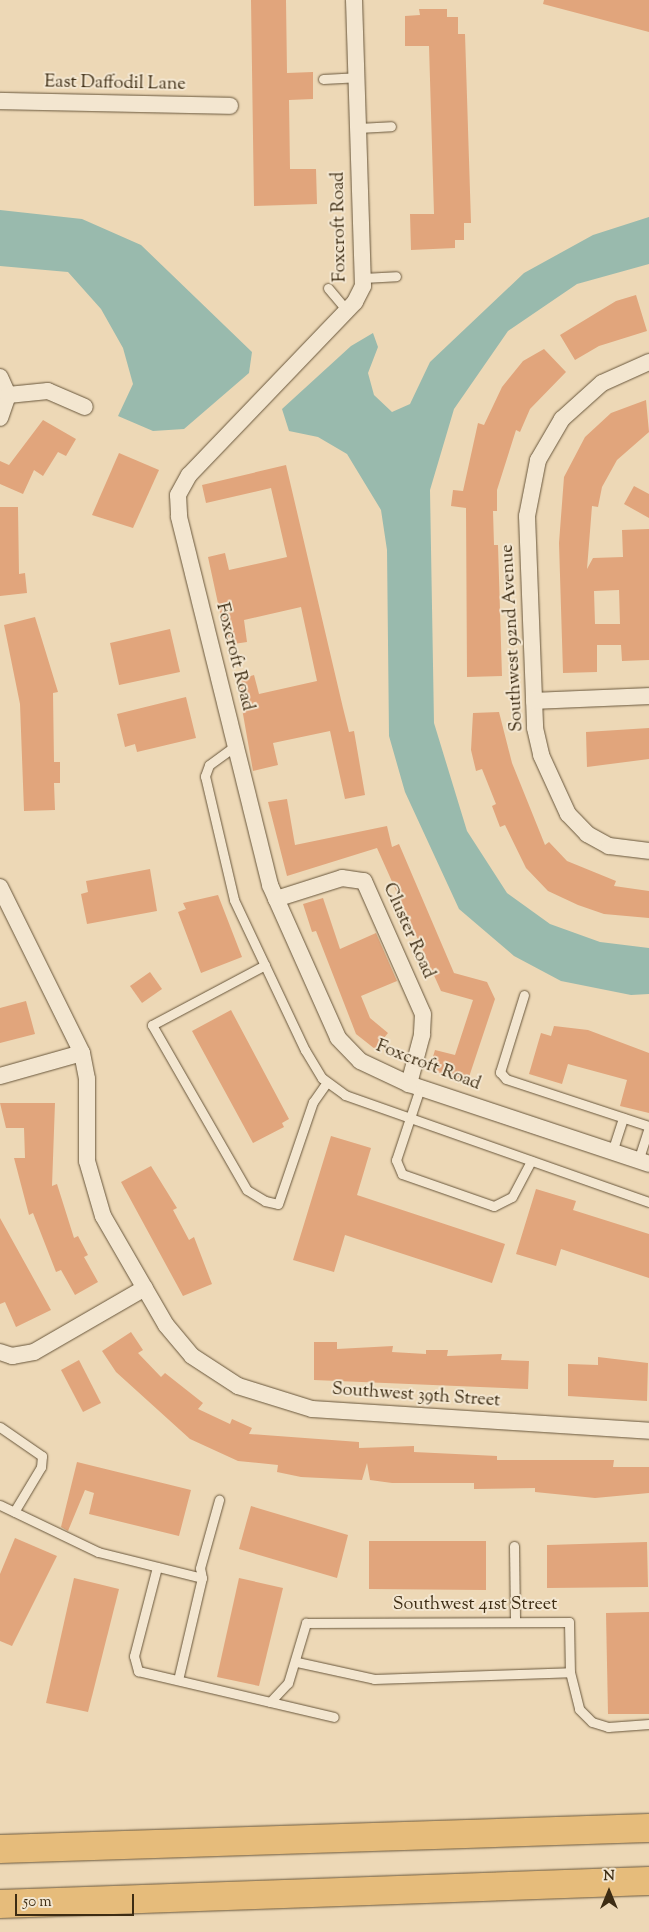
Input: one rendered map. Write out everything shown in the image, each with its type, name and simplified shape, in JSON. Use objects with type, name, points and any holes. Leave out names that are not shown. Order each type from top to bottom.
[{"type":"highway","points":[[0,1849],[649,1828]]},
{"type":"highway","points":[[0,1904],[649,1881]]},
{"type":"street","name":"Foxcroft Road","points":[[354,0],[363,286],[347,311],[189,474],[178,495],[179,518],[276,899],[338,1038],[360,1061],[414,1086],[644,1163]]},
{"type":"street","name":"East Daffodil Lane","points":[[0,101],[230,106]]},
{"type":"street","name":"Southwest 92nd Avenue","points":[[649,362],[622,371],[589,392],[553,431],[538,460],[527,505],[534,701],[541,755],[568,814],[587,834],[609,846],[649,851]]},
{"type":"street","points":[[0,377],[8,395],[0,418]]},
{"type":"street","points":[[8,395],[48,391],[85,408]]},
{"type":"street","points":[[534,701],[649,696]]},
{"type":"street","name":"Cluster Road","points":[[276,899],[342,878],[364,881],[422,1014],[422,1035],[414,1086]]},
{"type":"street","name":"Southwest 39th Street","points":[[0,887],[82,1053],[87,1079],[87,1161],[93,1193],[166,1325],[192,1356],[238,1386],[312,1409],[649,1431]]},
{"type":"street","points":[[0,1076],[82,1053]]},
{"type":"street","points":[[0,1352],[20,1356],[34,1352],[144,1288]]},
{"type":"lane","points":[[323,79],[356,77]]},
{"type":"lane","points":[[358,128],[391,126]]},
{"type":"lane","points":[[363,278],[396,276]]},
{"type":"lane","points":[[328,288],[347,311]]},
{"type":"lane","points":[[236,746],[209,765],[205,776],[234,900],[305,1050],[327,1082],[345,1095],[649,1202]]},
{"type":"lane","points":[[265,965],[152,1025],[247,1190],[265,1202],[278,1204],[313,1102],[327,1082]]},
{"type":"lane","points":[[524,995],[500,1072],[506,1079],[649,1127],[644,1163]]},
{"type":"lane","points":[[414,1086],[410,1117],[396,1160],[402,1174],[494,1206],[512,1197],[531,1161]]},
{"type":"lane","points":[[612,1152],[623,1118]]},
{"type":"lane","points":[[0,1427],[42,1456],[41,1466],[14,1512]]},
{"type":"lane","points":[[178,1680],[202,1578],[200,1568],[219,1500]]},
{"type":"lane","points":[[0,1505],[90,1548],[202,1578]]},
{"type":"lane","points":[[514,1546],[515,1622]]},
{"type":"lane","points":[[157,1567],[134,1666],[138,1671],[334,1718]]},
{"type":"lane","name":"Southwest 41st Street","points":[[270,1702],[288,1683],[296,1662],[306,1623],[569,1622],[570,1672],[579,1709],[592,1722],[608,1727],[649,1724]]},
{"type":"lane","points":[[296,1662],[374,1679],[570,1672]]},
{"type":"shaded area","points":[[0,210],[82,219],[141,245],[252,352],[249,373],[184,429],[153,431],[118,416],[133,384],[123,348],[101,309],[68,272],[0,266]]},
{"type":"shaded area","points":[[649,217],[649,264],[577,284],[508,331],[454,409],[430,490],[434,723],[467,831],[507,893],[550,924],[600,942],[649,948],[649,994],[631,995],[561,981],[514,956],[459,909],[405,792],[389,736],[387,550],[381,510],[347,454],[318,437],[289,431],[282,409],[351,346],[373,333],[378,347],[368,373],[374,395],[392,412],[410,404],[430,362],[524,273],[593,235]]},
{"type":"building","points":[[251,0],[286,0],[287,73],[313,72],[313,99],[289,100],[290,169],[316,169],[317,204],[254,206]]},
{"type":"building","points":[[544,0],[649,0],[649,32],[543,4]]},
{"type":"building","points":[[419,9],[447,9],[447,17],[458,17],[458,34],[465,34],[471,223],[464,223],[464,240],[455,240],[455,248],[411,250],[410,214],[434,214],[429,46],[405,46],[405,16],[420,15]]},
{"type":"building","points":[[636,295],[647,331],[599,346],[575,360],[560,335],[616,301]]},
{"type":"building","points":[[544,349],[566,372],[530,409],[520,432],[516,430],[497,490],[497,511],[493,511],[494,545],[498,545],[502,676],[467,677],[466,508],[451,506],[453,490],[463,491],[478,423],[484,425],[502,387],[523,361]]},
{"type":"building","points":[[646,400],[649,432],[617,460],[602,487],[598,507],[592,506],[587,569],[593,558],[623,557],[622,530],[649,529],[649,660],[622,661],[621,645],[597,645],[597,672],[563,673],[559,543],[564,477],[585,437],[611,413]],"holes":[[[619,590],[620,624],[595,624],[594,591]]]},
{"type":"building","points":[[43,420],[76,439],[66,456],[58,452],[43,476],[34,470],[23,494],[0,484],[0,461],[9,465]]},
{"type":"building","points":[[119,453],[159,470],[133,528],[92,515]]},
{"type":"building","points":[[286,465],[349,732],[354,731],[365,795],[345,799],[330,731],[273,743],[278,765],[253,771],[237,680],[254,675],[259,694],[317,681],[301,607],[244,620],[247,642],[227,645],[208,557],[225,553],[229,570],[287,557],[271,488],[206,503],[202,485]]},
{"type":"building","points":[[634,486],[649,494],[649,518],[624,504]]},
{"type":"building","points":[[0,507],[18,507],[19,574],[25,573],[27,593],[0,596]]},
{"type":"building","points":[[35,617],[58,692],[53,693],[54,762],[60,762],[60,783],[54,783],[55,810],[24,811],[20,704],[4,625]]},
{"type":"building","points":[[170,629],[180,672],[119,685],[110,643]]},
{"type":"building","points":[[186,697],[196,738],[137,752],[135,744],[125,747],[117,714]]},
{"type":"building","points":[[499,712],[512,763],[545,845],[549,842],[567,861],[616,881],[614,886],[649,891],[649,918],[604,914],[578,905],[548,891],[526,868],[505,825],[500,827],[492,806],[496,804],[482,769],[476,771],[471,750],[473,713]]},
{"type":"building","points":[[649,728],[649,759],[587,767],[586,732]]},
{"type":"building","points":[[287,799],[295,845],[387,826],[392,847],[399,844],[454,973],[487,982],[495,999],[468,1080],[429,1070],[435,1050],[455,1055],[473,1000],[441,991],[377,848],[287,876],[268,802]]},
{"type":"building","points":[[150,869],[157,911],[87,924],[81,894],[88,892],[86,881]]},
{"type":"building","points":[[218,895],[242,957],[201,973],[178,912],[186,909],[183,903]]},
{"type":"building","points":[[323,898],[340,949],[376,933],[397,981],[361,996],[370,1018],[388,1033],[375,1049],[356,1034],[316,931],[312,932],[303,904]]},
{"type":"building","points":[[150,972],[162,989],[142,1003],[130,986]]},
{"type":"building","points":[[26,1001],[35,1034],[0,1043],[0,1008]]},
{"type":"building","points":[[231,1010],[289,1119],[282,1123],[284,1127],[253,1143],[192,1031]]},
{"type":"building","points":[[554,1026],[588,1030],[649,1053],[649,1113],[620,1106],[627,1080],[568,1064],[562,1084],[529,1074],[541,1033],[551,1036]]},
{"type":"building","points":[[0,1103],[55,1103],[52,1186],[57,1184],[74,1238],[78,1236],[88,1255],[84,1257],[98,1282],[75,1295],[61,1270],[56,1272],[33,1213],[29,1215],[14,1158],[25,1158],[24,1128],[6,1128]]},
{"type":"building","points":[[331,1136],[371,1148],[357,1195],[505,1244],[492,1283],[345,1235],[334,1272],[293,1260]]},
{"type":"building","points":[[151,1166],[177,1208],[173,1210],[189,1240],[194,1237],[212,1284],[183,1296],[121,1182]]},
{"type":"building","points":[[536,1189],[576,1201],[573,1210],[649,1234],[649,1278],[561,1249],[556,1266],[516,1254]]},
{"type":"building","points":[[0,1218],[51,1310],[16,1327],[5,1302],[0,1304]]},
{"type":"building","points":[[131,1332],[143,1350],[138,1353],[161,1377],[165,1373],[203,1403],[198,1409],[230,1424],[232,1419],[252,1428],[249,1434],[359,1442],[359,1448],[414,1446],[414,1452],[497,1456],[497,1460],[614,1460],[613,1467],[649,1467],[649,1493],[595,1498],[535,1492],[535,1488],[474,1489],[474,1483],[392,1483],[370,1480],[367,1463],[362,1480],[301,1477],[277,1472],[278,1465],[238,1461],[190,1439],[116,1372],[102,1351]]},
{"type":"building","points":[[314,1342],[337,1342],[337,1349],[393,1346],[392,1352],[426,1354],[426,1350],[448,1350],[447,1356],[502,1354],[501,1360],[529,1361],[528,1389],[314,1380]]},
{"type":"building","points":[[598,1357],[648,1363],[647,1401],[568,1396],[568,1364],[598,1365]]},
{"type":"building","points":[[79,1360],[101,1403],[83,1412],[61,1370]]},
{"type":"building","points":[[77,1462],[191,1490],[179,1536],[89,1514],[94,1493],[85,1490],[68,1531],[61,1527]]},
{"type":"building","points":[[251,1506],[348,1535],[337,1578],[239,1549]]},
{"type":"building","points":[[15,1538],[57,1556],[12,1646],[0,1641],[0,1574]]},
{"type":"building","points":[[369,1541],[486,1541],[486,1590],[369,1589]]},
{"type":"building","points":[[647,1542],[648,1587],[547,1588],[547,1545]]},
{"type":"building","points":[[74,1578],[119,1589],[88,1712],[46,1703]]},
{"type":"building","points":[[239,1578],[283,1588],[259,1686],[217,1677]]},
{"type":"building","points":[[649,1612],[649,1714],[608,1714],[606,1613]]}]
